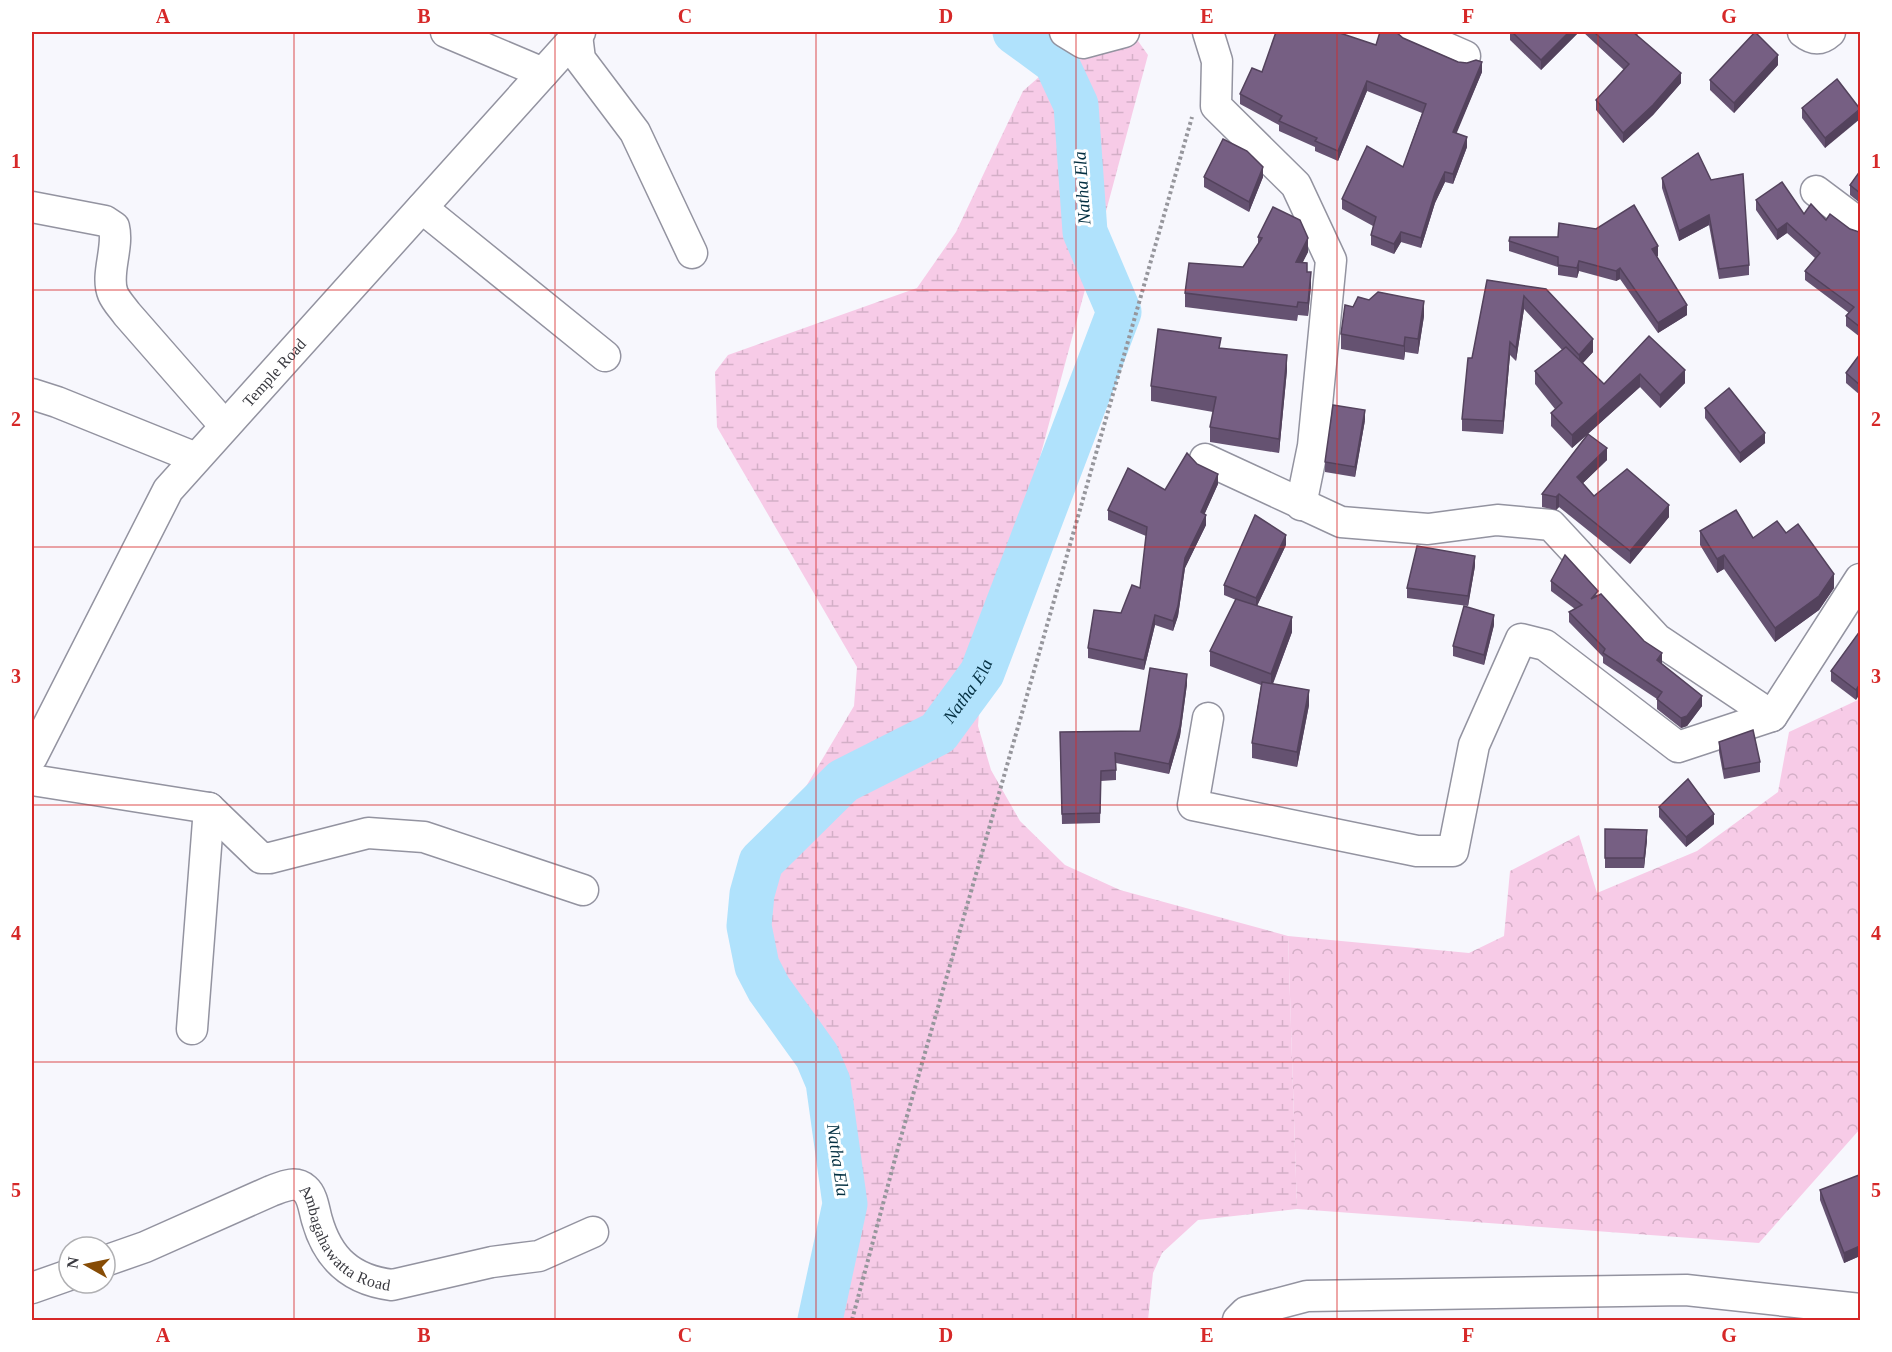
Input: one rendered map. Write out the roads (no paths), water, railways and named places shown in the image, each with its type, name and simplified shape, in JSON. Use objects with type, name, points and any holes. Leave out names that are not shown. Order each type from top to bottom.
[{"type":"street","points":[[446,32],[543,73]]},
{"type":"street","points":[[1065,32],[1083,44],[1124,32]]},
{"type":"street","points":[[1208,32],[1217,61],[1216,106],[1296,185],[1331,260],[1313,446],[1301,505]]},
{"type":"street","points":[[1410,32],[1464,56]]},
{"type":"street","points":[[1803,32],[1811,38],[1818,39],[1830,32]]},
{"type":"street","points":[[579,33],[580,59],[635,132],[692,253]]},
{"type":"street","name":"Temple Road","points":[[32,757],[168,490],[579,33]]},
{"type":"street","points":[[1816,191],[1860,224]]},
{"type":"street","points":[[32,207],[105,221],[114,227],[116,237],[112,292],[127,314],[225,426]]},
{"type":"street","points":[[422,208],[605,356]]},
{"type":"street","points":[[32,394],[196,458]]},
{"type":"street","points":[[1205,459],[1341,522],[1428,530],[1497,520],[1551,525],[1656,639],[1772,716]]},
{"type":"street","points":[[1208,718],[1194,805],[1418,851],[1453,851],[1474,745],[1521,639],[1545,645],[1678,747],[1772,716],[1860,579]]},
{"type":"street","points":[[32,780],[209,808],[261,858],[270,858],[368,833],[424,837],[583,890]]},
{"type":"street","points":[[192,1029],[209,808]]},
{"type":"street","name":"Ambagahawatta Road","points":[[117,1258],[292,1184],[304,1188],[310,1196],[318,1226],[332,1251],[348,1271],[364,1280],[381,1284],[392,1285],[492,1262],[539,1256],[593,1232]]},
{"type":"street","points":[[32,1288],[57,1279]]},
{"type":"street","points":[[1238,1320],[1246,1312],[1307,1296],[1686,1290],[1860,1309]]},
{"type":"waterway","name":"Natha Ela","points":[[820,1320],[845,1204],[828,1082],[817,1056],[769,989],[757,966],[749,926],[752,894],[761,862],[843,781],[938,733],[982,673],[1119,312],[1085,232],[1076,105],[1056,62],[1015,32]]}]
